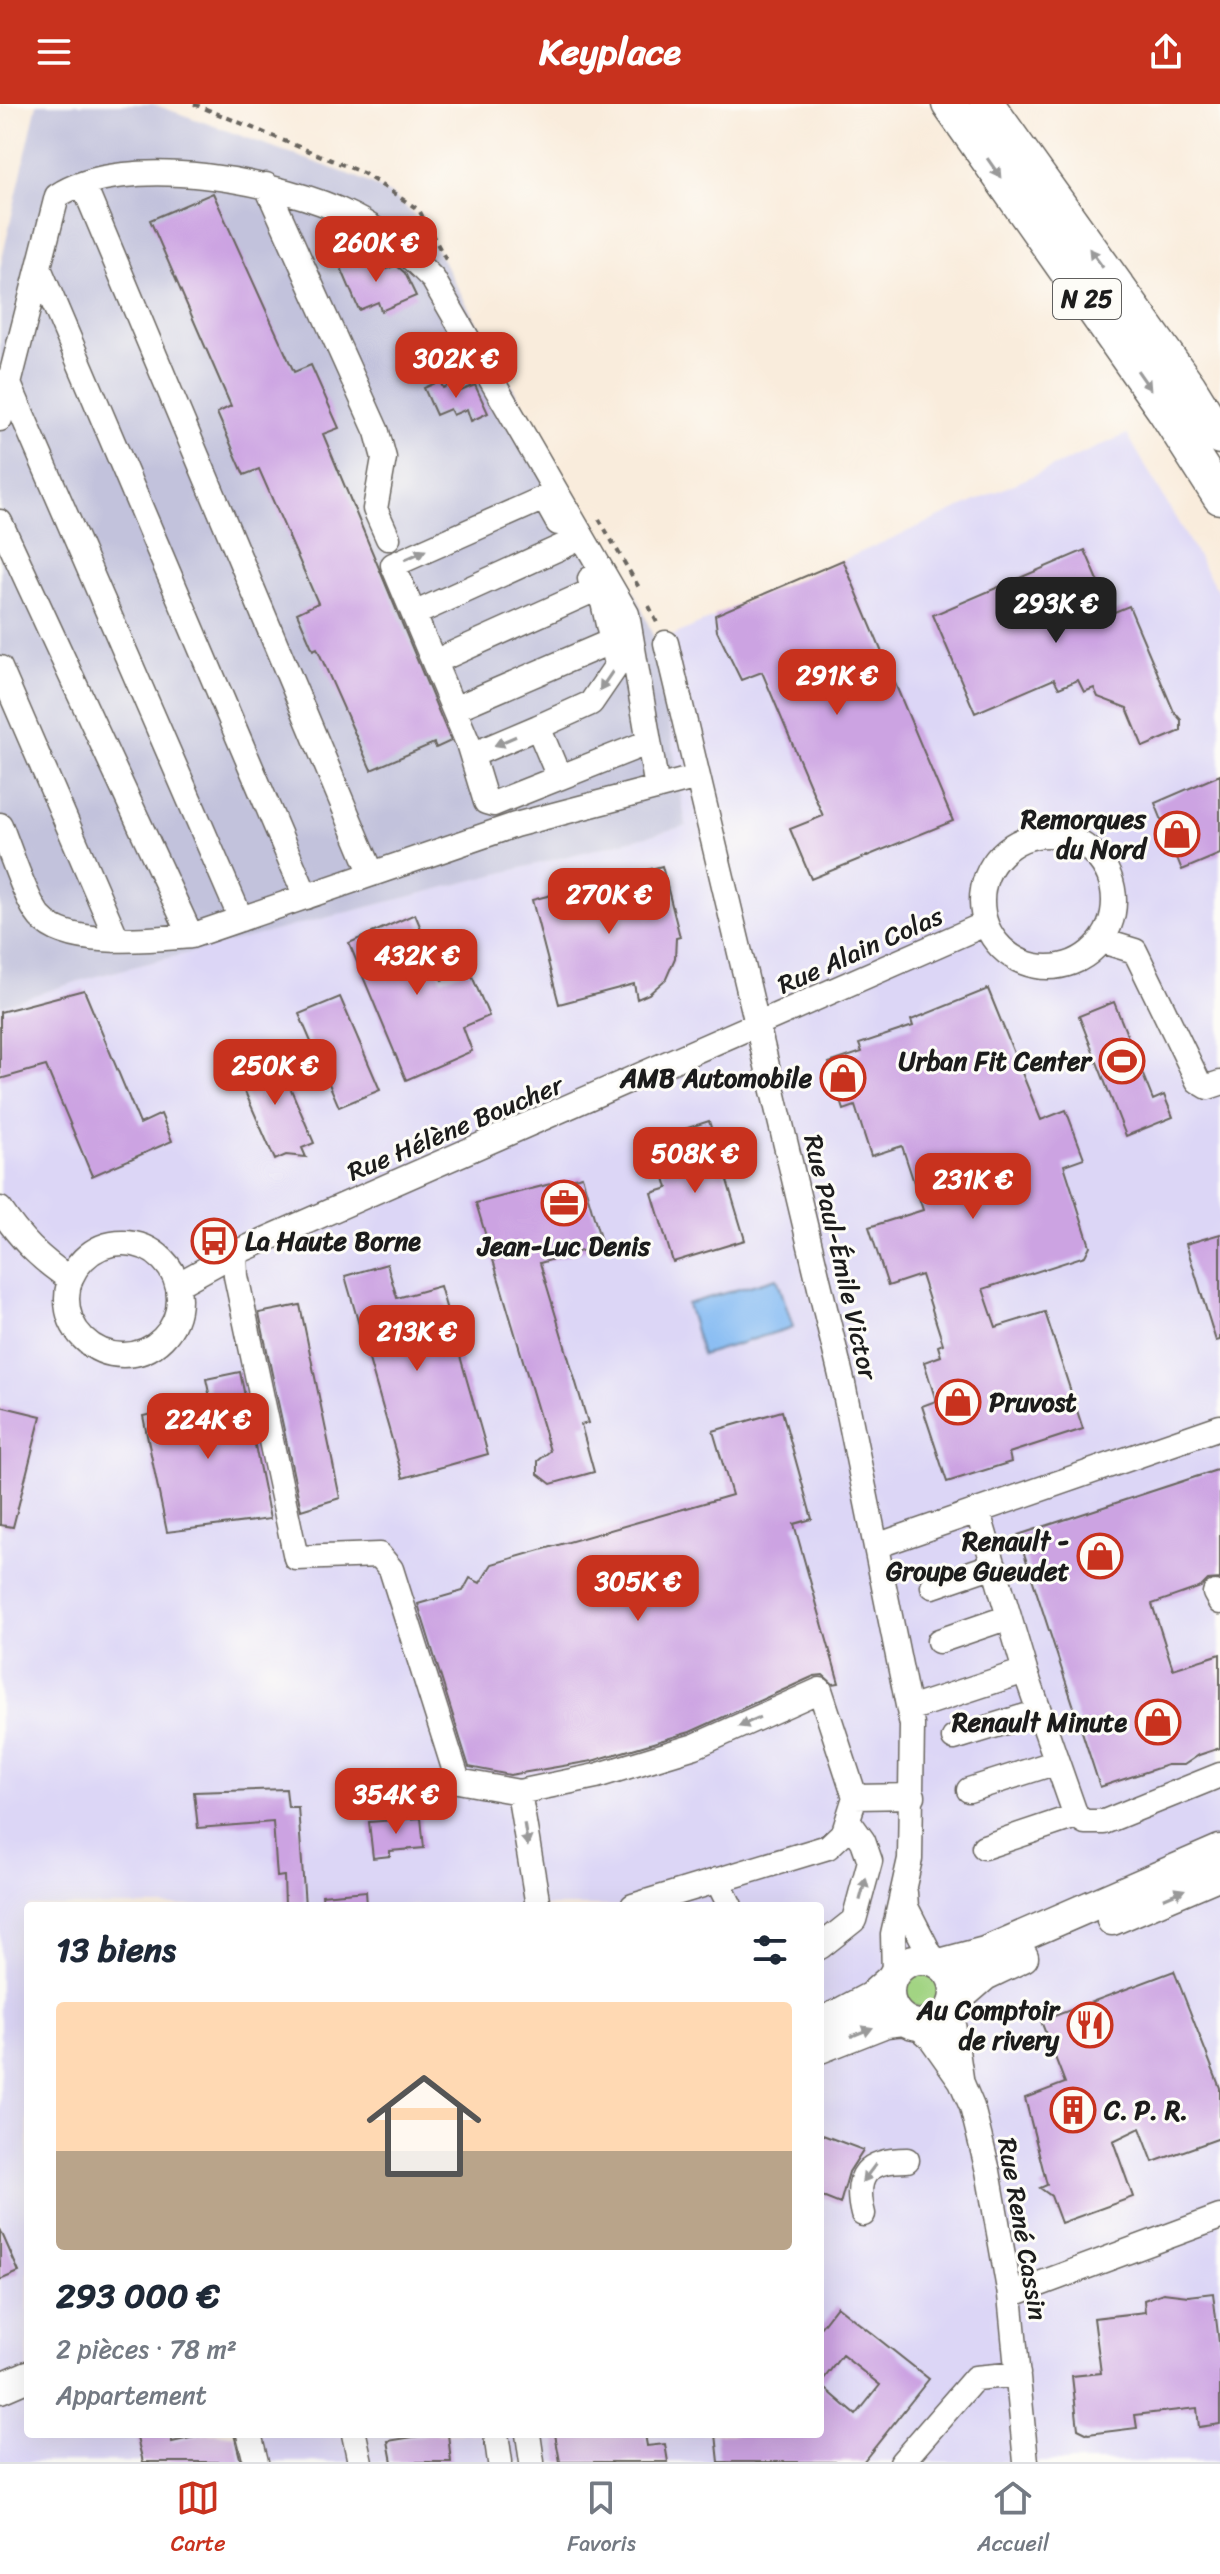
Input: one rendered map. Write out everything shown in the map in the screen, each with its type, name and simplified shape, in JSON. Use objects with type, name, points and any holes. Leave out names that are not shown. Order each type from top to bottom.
[{"type":"highway","name":"N 25","points":[[949,104],[1165,411],[1220,497]]},
{"type":"highway","name":"N 25","points":[[987,104],[1189,387],[1220,437]]},
{"type":"main road","points":[[824,2022],[871,1997],[911,1960],[936,1962],[985,1952],[1220,1850]]},
{"type":"main road","points":[[824,2046],[886,2022],[935,2023],[985,1975],[1220,1874]]},
{"type":"main road","points":[[936,1962],[953,1980],[953,2005]]},
{"type":"main road","points":[[893,1976],[892,2006],[910,2022]]},
{"type":"main road","points":[[0,2388],[24,2378]]},
{"type":"street","points":[[0,419],[57,196],[83,184],[131,175],[191,174],[266,185],[350,215],[399,244],[433,279],[627,614],[657,788]]},
{"type":"street","points":[[83,184],[372,874]]},
{"type":"street","points":[[266,185],[377,432],[384,458],[375,509],[388,538]]},
{"type":"street","points":[[39,268],[306,897]]},
{"type":"street","points":[[9,384],[241,919]]},
{"type":"street","points":[[472,755],[591,703],[617,665],[603,602],[544,498],[393,565],[454,709],[486,802],[493,804],[649,742]]},
{"type":"street","points":[[0,522],[191,936]]},
{"type":"street","points":[[414,614],[570,543]]},
{"type":"street","points":[[434,662],[596,589]]},
{"type":"street","points":[[454,709],[612,641]]},
{"type":"street","name":"Rue Paul-Émile Victor","points":[[666,643],[843,1384],[909,1709],[913,1796],[910,1859],[893,1935],[893,1976]]},
{"type":"street","points":[[0,668],[117,939]]},
{"type":"street","points":[[538,727],[559,777]]},
{"type":"street","points":[[0,825],[38,916],[53,927],[86,937],[191,936],[515,825],[698,777]]},
{"type":"street","name":"Rue Alain Colas","points":[[1047,835],[1068,837],[1087,847],[1102,862],[1112,881],[1115,901],[1112,922],[1102,941],[1087,956],[1069,965],[1049,968],[1028,965],[1010,956],[995,942],[985,924],[981,903],[984,882],[993,863],[1008,848],[1026,838],[1047,835]]},
{"type":"street","name":"Rue Alain Colas","points":[[757,1027],[985,924]]},
{"type":"street","points":[[1102,941],[1135,951],[1198,1081],[1208,1087],[1220,1083]]},
{"type":"street","name":"Rue Hélène Boucher","points":[[177,1285],[235,1253],[757,1027]]},
{"type":"street","points":[[0,1209],[30,1250],[70,1279]]},
{"type":"street","points":[[126,1243],[158,1256],[177,1285],[179,1304],[174,1322],[164,1338],[148,1349],[120,1355],[93,1347],[79,1334],[69,1317],[67,1298],[70,1279],[92,1252],[108,1245],[126,1243]]},
{"type":"street","points":[[235,1253],[236,1276],[296,1558],[379,1555],[391,1569],[458,1781],[519,1792],[596,1776],[695,1746],[820,1690],[852,1808],[870,1861],[854,1920],[824,1944]]},
{"type":"street","points":[[876,1546],[1220,1427]]},
{"type":"street","points":[[978,1512],[1025,1671],[1076,1816],[1085,1822],[1104,1822],[1220,1775]]},
{"type":"street","points":[[933,1586],[994,1565]]},
{"type":"street","points":[[939,1641],[1009,1617]]},
{"type":"street","points":[[909,1709],[1025,1671]]},
{"type":"street","points":[[954,1738],[1039,1712]]},
{"type":"street","points":[[969,1790],[1057,1762]]},
{"type":"street","points":[[519,1792],[537,1902]]},
{"type":"street","points":[[852,1808],[913,1796]]},
{"type":"street","points":[[646,1902],[828,1847],[844,1832],[852,1808]]},
{"type":"street","points":[[984,1847],[1076,1816]]},
{"type":"street","points":[[717,1880],[728,1902]]},
{"type":"street","name":"Rue Paul-Émile Victor","points":[[904,1890],[906,1907],[936,1962]]},
{"type":"street","points":[[953,2005],[961,2081]]},
{"type":"street","name":"Rue René Cassin","points":[[910,2022],[930,2037],[961,2081],[972,2107],[988,2171],[1010,2295],[1026,2462]]},
{"type":"street","points":[[863,2214],[859,2196],[866,2171],[880,2160],[907,2160]]},
{"type":"street","points":[[1010,2295],[1220,2217]]},
{"type":"street","points":[[902,2462],[975,2378],[1018,2374]]},
{"type":"street","points":[[250,2438],[256,2462]]},
{"type":"street","points":[[355,2438],[360,2462]]},
{"type":"street","points":[[497,2438],[500,2462]]},
{"type":"street","points":[[529,2438],[532,2462]]},
{"type":"shaded area","points":[[37,104],[153,104],[359,178],[392,195],[413,214],[432,242],[565,481],[636,595],[656,643],[686,826],[86,979],[0,1006],[0,268]]},
{"type":"shaded area","points":[[1127,434],[1220,595],[1220,2462],[0,2462],[0,1006],[86,979],[686,826],[656,643]]},
{"type":"green space","points":[[923,1974],[935,1979],[940,1991],[935,2003],[923,2008],[911,2003],[906,1991],[911,1979]]},
{"type":"water","points":[[777,1278],[793,1327],[702,1355],[687,1304]]},
{"type":"building","points":[[213,193],[294,372],[311,365],[339,428],[323,434],[451,741],[436,748],[434,743],[371,770],[317,648],[313,650],[297,613],[318,603],[259,469],[244,475],[217,413],[231,406],[150,220]]},
{"type":"building","points":[[358,255],[363,266],[382,260],[387,269],[396,265],[405,273],[416,296],[381,311],[378,302],[359,310],[339,263]]},
{"type":"building","points":[[440,381],[443,388],[457,382],[461,391],[475,385],[488,413],[471,421],[467,409],[453,415],[450,409],[436,415],[424,388]]},
{"type":"building","points":[[1085,550],[1112,613],[1129,606],[1174,712],[1181,720],[1181,731],[1143,747],[1127,708],[1098,697],[1094,688],[1084,692],[1078,680],[1059,688],[1054,679],[975,713],[933,615]]},
{"type":"building","points":[[843,560],[953,821],[811,879],[790,829],[823,816],[762,672],[741,680],[717,631],[715,615]]},
{"type":"building","points":[[1220,775],[1220,854],[1182,870],[1155,803]]},
{"type":"building","points":[[662,866],[680,937],[676,938],[675,958],[666,979],[649,994],[637,999],[634,984],[559,1004],[532,900]]},
{"type":"building","points":[[415,914],[442,980],[469,969],[489,1016],[463,1027],[472,1051],[406,1080],[349,943]]},
{"type":"building","points":[[988,989],[1041,1120],[1066,1110],[1084,1158],[1064,1165],[1090,1246],[1085,1256],[983,1289],[996,1327],[1045,1312],[1083,1429],[1009,1453],[1011,1462],[947,1482],[922,1406],[936,1401],[924,1362],[941,1356],[938,1346],[943,1344],[921,1275],[888,1286],[869,1227],[923,1210],[902,1146],[871,1156],[855,1106],[844,1110],[829,1063],[862,1052],[859,1044],[913,1026],[911,1020]]},
{"type":"building","points":[[84,990],[140,1124],[161,1114],[172,1141],[92,1176],[46,1066],[0,1079],[0,1012]]},
{"type":"building","points":[[340,997],[380,1090],[339,1107],[299,1014]]},
{"type":"building","points":[[1114,1002],[1153,1100],[1164,1095],[1173,1117],[1126,1136],[1079,1016]]},
{"type":"building","points":[[275,1052],[314,1143],[302,1148],[306,1157],[286,1155],[275,1160],[235,1069]]},
{"type":"building","points":[[709,1121],[745,1240],[673,1262],[652,1193],[668,1188],[654,1139]]},
{"type":"building","points":[[582,1176],[602,1245],[540,1263],[588,1423],[581,1425],[594,1472],[551,1484],[538,1474],[538,1461],[550,1451],[476,1203]]},
{"type":"building","points":[[1220,1234],[1220,1340],[1216,1341],[1186,1244]]},
{"type":"building","points":[[387,1264],[397,1298],[440,1286],[488,1454],[403,1478],[345,1276]]},
{"type":"building","points":[[300,1305],[340,1498],[301,1510],[259,1313]]},
{"type":"building","points":[[240,1372],[270,1519],[167,1532],[143,1416],[211,1402],[206,1379]]},
{"type":"building","points":[[0,1406],[41,1416],[13,1527],[0,1525]]},
{"type":"building","points":[[782,1411],[812,1519],[794,1524],[839,1683],[833,1684],[823,1675],[814,1676],[690,1732],[592,1761],[510,1775],[469,1767],[418,1604],[463,1591],[470,1578],[480,1583],[492,1564],[732,1495],[713,1431]]},
{"type":"building","points":[[1220,1469],[1220,1579],[1208,1580],[1201,1587],[1152,1604],[1173,1669],[1220,1654],[1220,1748],[1199,1755],[1184,1765],[1167,1765],[1100,1787],[1018,1535]]},
{"type":"building","points":[[286,1789],[288,1807],[298,1807],[305,1902],[285,1902],[284,1876],[277,1877],[273,1822],[198,1828],[194,1792]]},
{"type":"building","points":[[421,1818],[424,1848],[390,1851],[390,1856],[373,1858],[369,1822]]},
{"type":"building","points":[[366,1891],[367,1902],[323,1902],[322,1895]]},
{"type":"building","points":[[1174,1971],[1220,2088],[1220,2138],[1153,2162],[1140,2128],[1113,2141],[1133,2197],[1061,2223],[1051,2196],[1040,2188],[1047,2185],[1025,2098],[1065,2083],[1041,2021]]},
{"type":"building","points":[[824,2135],[863,2150],[849,2172],[840,2204],[824,2198]]},
{"type":"building","points":[[0,2229],[19,2272],[0,2280]]},
{"type":"building","points":[[1163,2293],[1188,2296],[1213,2293],[1220,2351],[1220,2424],[1199,2427],[1197,2408],[1135,2415],[1137,2428],[1088,2434],[1078,2429],[1072,2376],[1101,2373],[1094,2318],[1145,2312],[1144,2300]]},
{"type":"building","points":[[837,2306],[929,2379],[863,2462],[719,2462],[716,2438],[824,2438],[824,2387],[856,2415],[880,2385],[842,2355],[824,2379],[824,2323]]},
{"type":"building","points":[[137,2438],[171,2438],[172,2442],[190,2438],[235,2438],[241,2462],[143,2462]]},
{"type":"building","points":[[448,2438],[451,2462],[392,2462],[388,2441]]},
{"type":"building","points":[[556,2438],[646,2438],[647,2446],[665,2444],[668,2462],[560,2462]]},
{"type":"place","name":"Remorques du Nord","points":[[1177,834]]},
{"type":"place","name":"Urban Fit Center","points":[[1122,1061]]},
{"type":"place","name":"AMB Automobile","points":[[843,1078]]},
{"type":"place","name":"Jean-Luc Denis","points":[[564,1203]]},
{"type":"place","name":"La Haute Borne","points":[[214,1241]]},
{"type":"place","name":"Pruvost","points":[[958,1402]]},
{"type":"place","name":"Renault - Groupe Gueudet","points":[[1100,1556]]},
{"type":"place","name":"Renault Minute","points":[[1158,1722]]},
{"type":"place","name":"Au Comptoir de rivery","points":[[1090,2025]]},
{"type":"place","name":"C. P. R.","points":[[1073,2110]]}]
